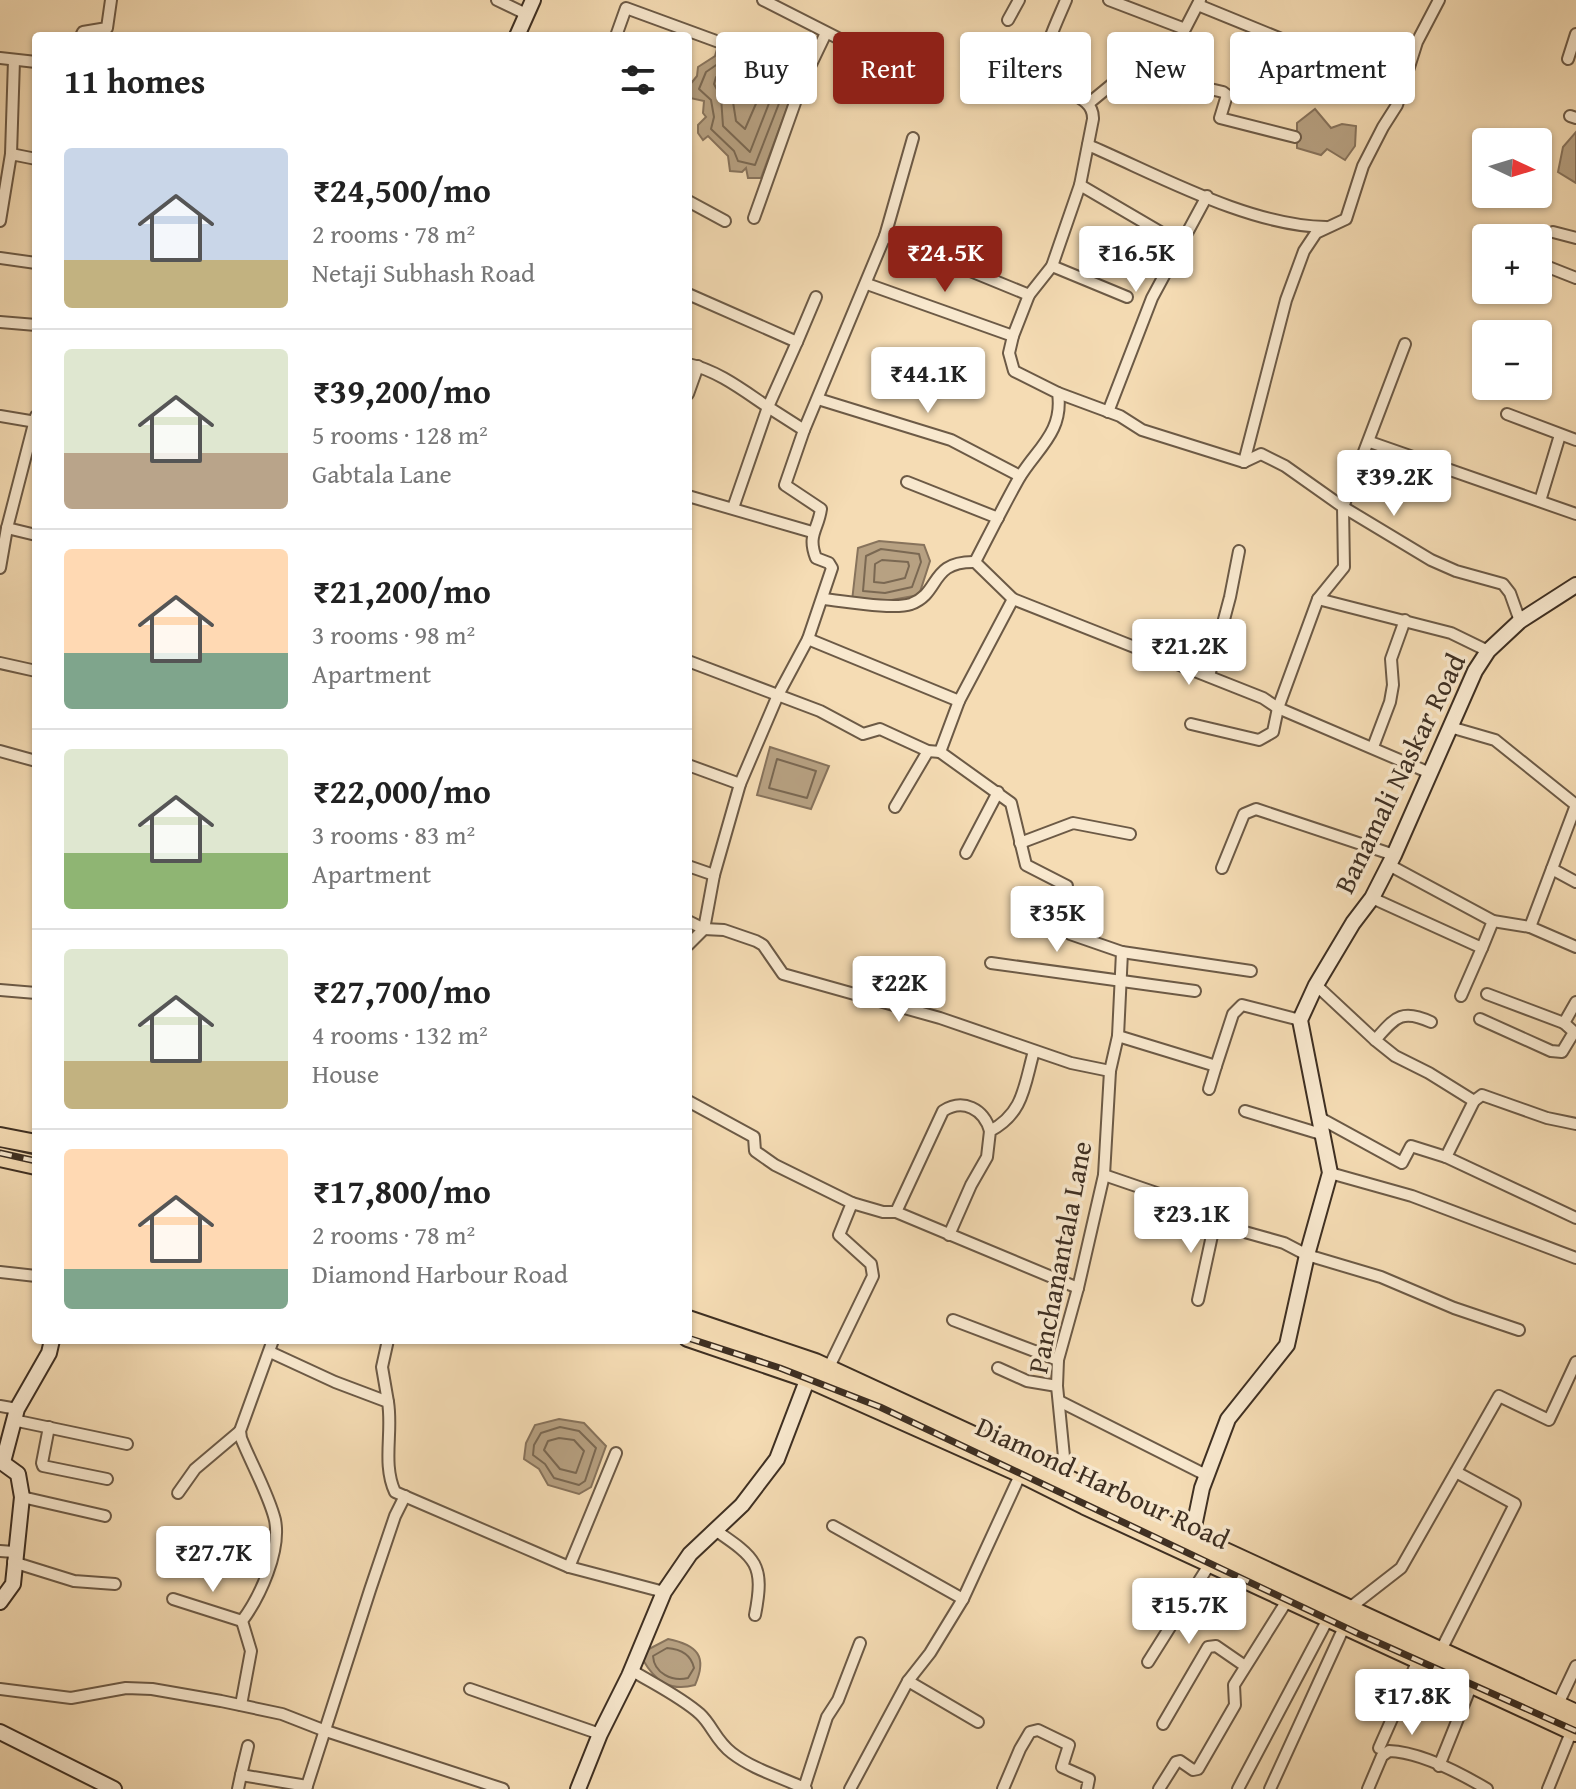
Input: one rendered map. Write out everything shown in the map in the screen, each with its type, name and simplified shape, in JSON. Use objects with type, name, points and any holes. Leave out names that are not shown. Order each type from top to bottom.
[{"type":"highway","points":[[0,1137],[32,1143]]},
{"type":"highway","points":[[0,1157],[32,1164]]},
{"type":"highway","name":"Diamond Harbour Road","points":[[692,1322],[817,1370],[1066,1477],[1190,1546],[1211,1562],[1288,1599],[1440,1652],[1557,1706],[1575,1726]]},
{"type":"highway","name":"Diamond Harbour Road","points":[[692,1338],[817,1370],[1021,1473],[1190,1546],[1340,1617],[1418,1660],[1575,1726]]},
{"type":"street","points":[[90,32],[107,28],[111,0]]},
{"type":"street","points":[[497,0],[526,14]]},
{"type":"street","points":[[519,32],[533,0]]},
{"type":"street","points":[[614,32],[626,0]]},
{"type":"street","points":[[763,0],[833,36]]},
{"type":"street","points":[[1008,20],[1019,0]]},
{"type":"street","points":[[1054,32],[1066,0]]},
{"type":"street","points":[[1109,0],[1185,29],[1199,2],[1268,32]]},
{"type":"street","points":[[1415,49],[1439,0]]},
{"type":"street","points":[[615,32],[626,8],[692,32]]},
{"type":"street","points":[[692,32],[716,41]]},
{"type":"street","points":[[817,52],[826,33]]},
{"type":"street","points":[[1568,59],[1576,34]]},
{"type":"street","points":[[0,58],[32,62]]},
{"type":"street","points":[[0,221],[11,154],[14,60]]},
{"type":"street","points":[[1091,102],[1122,76],[1137,72],[1223,92],[1227,95],[1220,118],[1295,137]]},
{"type":"street","points":[[754,218],[795,104]]},
{"type":"street","points":[[1088,104],[1093,112],[1080,185],[1052,266],[1029,295],[1013,336],[1009,353],[1014,371],[1142,430],[1244,462],[1261,454],[1285,466],[1343,507],[1431,560],[1456,571],[1503,584],[1510,593],[1520,621]]},
{"type":"street","points":[[1244,462],[1294,274],[1316,233],[1346,219],[1363,166],[1397,104]]},
{"type":"street","points":[[692,941],[704,929],[714,875],[740,784],[778,695],[808,639],[832,568],[829,563],[816,558],[812,532],[821,509],[785,485],[804,430],[885,236],[913,138]]},
{"type":"street","points":[[1088,145],[1273,221],[1305,227],[1327,227]]},
{"type":"street","points":[[11,154],[32,158]]},
{"type":"street","points":[[1080,185],[1174,240]]},
{"type":"street","points":[[1108,412],[1152,298],[1207,196]]},
{"type":"street","points":[[692,203],[725,221]]},
{"type":"street","points":[[1553,232],[1576,238]]},
{"type":"street","points":[[885,236],[1029,295]]},
{"type":"street","points":[[0,258],[32,262]]},
{"type":"street","points":[[1052,266],[1127,297]]},
{"type":"street","points":[[1552,269],[1576,278]]},
{"type":"street","points":[[867,284],[1013,336]]},
{"type":"street","points":[[692,296],[797,342]]},
{"type":"street","points":[[733,508],[768,407],[816,297]]},
{"type":"street","points":[[0,322],[32,325]]},
{"type":"street","points":[[1191,724],[1259,740],[1273,732],[1278,708],[1318,599],[1344,567],[1343,507],[1405,344]]},
{"type":"street","points":[[693,365],[736,386],[804,430]]},
{"type":"street","points":[[975,562],[1020,476],[1047,443],[1060,404],[1058,393]]},
{"type":"street","points":[[818,399],[951,440],[1020,476]]},
{"type":"street","points":[[1507,414],[1576,440]]},
{"type":"street","points":[[0,416],[32,420]]},
{"type":"street","points":[[0,568],[7,528],[32,435]]},
{"type":"street","points":[[1540,501],[1560,435]]},
{"type":"street","points":[[1370,442],[1576,514]]},
{"type":"street","points":[[907,482],[998,518]]},
{"type":"street","points":[[692,497],[812,532]]},
{"type":"street","points":[[7,528],[32,534]]},
{"type":"street","points":[[1209,676],[1239,551]]},
{"type":"street","points":[[823,599],[906,605],[923,596],[947,566],[975,562]]},
{"type":"street","points":[[975,562],[1013,599],[1263,698],[1278,708],[1430,773]]},
{"type":"street","name":"Banamali Naskar Road","points":[[1300,1020],[1316,985],[1353,923],[1372,898],[1392,860],[1475,671],[1488,651],[1520,621],[1574,589]]},
{"type":"street","points":[[940,752],[959,701],[1013,599]]},
{"type":"street","points":[[1318,599],[1468,639],[1488,651]]},
{"type":"street","points":[[1373,747],[1390,702],[1393,685],[1391,659],[1405,620]]},
{"type":"street","points":[[808,639],[959,701]]},
{"type":"street","points":[[0,663],[32,670]]},
{"type":"street","points":[[692,663],[820,711],[863,734],[880,729],[928,751],[940,752],[1006,797],[1014,809],[1026,865],[1067,886],[1066,925],[1070,934],[1122,952],[1251,971]]},
{"type":"street","points":[[1450,727],[1495,740],[1576,805],[1530,927]]},
{"type":"street","points":[[0,751],[32,760]]},
{"type":"street","points":[[895,807],[928,751]]},
{"type":"street","points":[[692,766],[740,784]]},
{"type":"street","points":[[966,853],[998,792]]},
{"type":"street","points":[[1222,868],[1244,814],[1256,809],[1392,860],[1493,921],[1530,927],[1576,947]]},
{"type":"street","points":[[1020,843],[1073,823],[1130,834]]},
{"type":"street","points":[[692,867],[714,875]]},
{"type":"street","points":[[1552,869],[1576,882]]},
{"type":"street","points":[[1372,898],[1482,948]]},
{"type":"street","points":[[1461,996],[1493,921]]},
{"type":"street","points":[[692,923],[704,929],[724,930],[756,941],[763,945],[783,974],[940,1018],[1071,1063],[1110,1071]]},
{"type":"street","name":"Panchanantala Lane","points":[[1066,1477],[1057,1386],[1058,1360],[1104,1175],[1110,1071],[1118,1036],[1118,982],[1122,952]]},
{"type":"street","points":[[991,963],[1195,991]]},
{"type":"street","points":[[1316,985],[1395,1056],[1474,1101]]},
{"type":"street","points":[[0,990],[32,993]]},
{"type":"street","points":[[1480,1019],[1551,1051],[1562,1052],[1574,1032],[1564,1023],[1487,994]]},
{"type":"street","points":[[1564,1023],[1576,1002]]},
{"type":"street","points":[[1190,1546],[1206,1475],[1228,1419],[1287,1345],[1307,1255],[1330,1173],[1300,1020],[1242,1005],[1238,1007],[1209,1089]]},
{"type":"street","points":[[1375,1040],[1400,1016],[1415,1014],[1431,1022]]},
{"type":"street","points":[[1118,1036],[1216,1066]]},
{"type":"street","points":[[990,1131],[1005,1123],[1017,1108],[1034,1051]]},
{"type":"street","points":[[1446,1157],[1474,1101],[1482,1095],[1547,1118],[1576,1124]]},
{"type":"street","points":[[692,1103],[754,1137],[755,1151],[775,1165],[852,1203],[883,1212],[896,1212],[1078,1288]]},
{"type":"street","points":[[896,1212],[943,1111],[952,1105],[967,1105],[984,1117],[990,1131],[987,1157],[949,1235]]},
{"type":"street","points":[[1245,1111],[1321,1134]]},
{"type":"street","points":[[1318,1117],[1402,1163],[1411,1146],[1446,1157],[1576,1218]]},
{"type":"street","points":[[1330,1173],[1412,1196],[1576,1258]]},
{"type":"street","points":[[1104,1175],[1180,1201],[1216,1217],[1225,1225],[1284,1243],[1307,1255],[1381,1277],[1454,1308],[1519,1330]]},
{"type":"street","points":[[578,1789],[664,1592],[690,1554],[758,1487],[777,1459],[817,1370],[873,1276],[871,1264],[839,1235],[852,1203]]},
{"type":"street","points":[[1198,1300],[1216,1217]]},
{"type":"street","points":[[0,1272],[32,1276]]},
{"type":"street","points":[[953,1320],[1058,1360]]},
{"type":"street","points":[[0,1602],[13,1584],[9,1555],[22,1497],[18,1474],[2,1462],[15,1414],[51,1344]]},
{"type":"street","points":[[242,1621],[258,1599],[276,1534],[275,1519],[240,1431],[272,1344]]},
{"type":"street","points":[[387,1344],[382,1367],[390,1416],[389,1479],[395,1492],[569,1567],[664,1592]]},
{"type":"street","points":[[270,1352],[388,1402]]},
{"type":"street","points":[[1238,1789],[1340,1617],[1401,1568],[1499,1396],[1549,1420],[1576,1362]]},
{"type":"street","points":[[998,1368],[1027,1381],[1057,1386]]},
{"type":"street","points":[[1059,1401],[1206,1475]]},
{"type":"street","points":[[0,1406],[49,1427],[127,1444]]},
{"type":"street","points":[[49,1427],[43,1466],[107,1479]]},
{"type":"street","points":[[178,1493],[195,1469],[240,1431]]},
{"type":"street","points":[[569,1567],[616,1453]]},
{"type":"street","points":[[1440,1652],[1515,1504],[1456,1472]]},
{"type":"street","points":[[850,1789],[908,1681],[938,1641],[963,1599],[1021,1473]]},
{"type":"street","points":[[241,1775],[307,1787],[395,1516],[405,1496]]},
{"type":"street","points":[[22,1497],[105,1516]]},
{"type":"street","points":[[833,1526],[963,1599]]},
{"type":"street","points":[[715,1530],[745,1551],[759,1569],[760,1592],[755,1615]]},
{"type":"street","points":[[9,1555],[74,1581],[115,1584]]},
{"type":"street","points":[[1148,1662],[1211,1562]]},
{"type":"street","points":[[173,1599],[242,1621]]},
{"type":"street","points":[[1159,1789],[1176,1762],[1180,1761],[1193,1770],[1198,1769],[1235,1705],[1232,1690],[1288,1599]]},
{"type":"street","points":[[1270,1789],[1340,1617]]},
{"type":"street","points":[[241,1705],[251,1651],[242,1621]]},
{"type":"street","points":[[631,1670],[693,1709],[707,1721],[714,1736],[732,1753],[756,1768],[805,1788],[827,1717],[838,1700],[860,1643]]},
{"type":"street","points":[[1163,1724],[1208,1647],[1216,1646],[1245,1666]]},
{"type":"street","points":[[1379,1748],[1418,1660]]},
{"type":"street","points":[[1557,1706],[1576,1666]]},
{"type":"street","points":[[908,1681],[978,1722]]},
{"type":"street","points":[[1439,1766],[1472,1684]]},
{"type":"street","points":[[0,1689],[71,1698],[126,1688],[152,1689],[241,1705],[282,1714],[503,1789]]},
{"type":"street","points":[[470,1689],[600,1734]]},
{"type":"street","points":[[1548,1789],[1575,1726]]},
{"type":"street","points":[[1003,1789],[1030,1732],[1038,1730],[1069,1745],[1062,1767],[1089,1779],[1087,1789]]},
{"type":"street","points":[[0,1732],[114,1789]]},
{"type":"street","points":[[238,1789],[248,1746]]},
{"type":"street","points":[[1368,1789],[1382,1756],[1389,1751],[1410,1754],[1487,1789]]},
{"type":"water","points":[[716,53],[716,104],[788,104],[761,178],[748,178],[746,168],[742,172],[730,171],[728,156],[708,136],[703,140],[698,133],[698,125],[706,117],[703,113],[704,101],[692,98],[692,82],[698,67]]},
{"type":"water","points":[[1315,109],[1331,128],[1342,124],[1356,126],[1355,146],[1345,160],[1327,149],[1321,155],[1297,148],[1297,123]]},
{"type":"water","points":[[1576,132],[1576,183],[1558,172],[1563,147]]},
{"type":"water","points":[[879,541],[924,545],[930,561],[919,595],[886,601],[852,601],[858,548]]},
{"type":"water","points":[[770,747],[829,766],[811,809],[757,795]]},
{"type":"water","points":[[559,1419],[584,1423],[606,1446],[591,1487],[579,1494],[548,1485],[539,1469],[524,1459],[526,1443],[535,1425]]},
{"type":"water","points":[[668,1639],[686,1645],[697,1653],[700,1666],[695,1685],[678,1687],[664,1683],[643,1660],[647,1650]]},
{"type":"railway","points":[[0,1153],[32,1160]]},
{"type":"railway","points":[[692,1339],[780,1368],[880,1407],[1359,1634],[1576,1731]]}]
